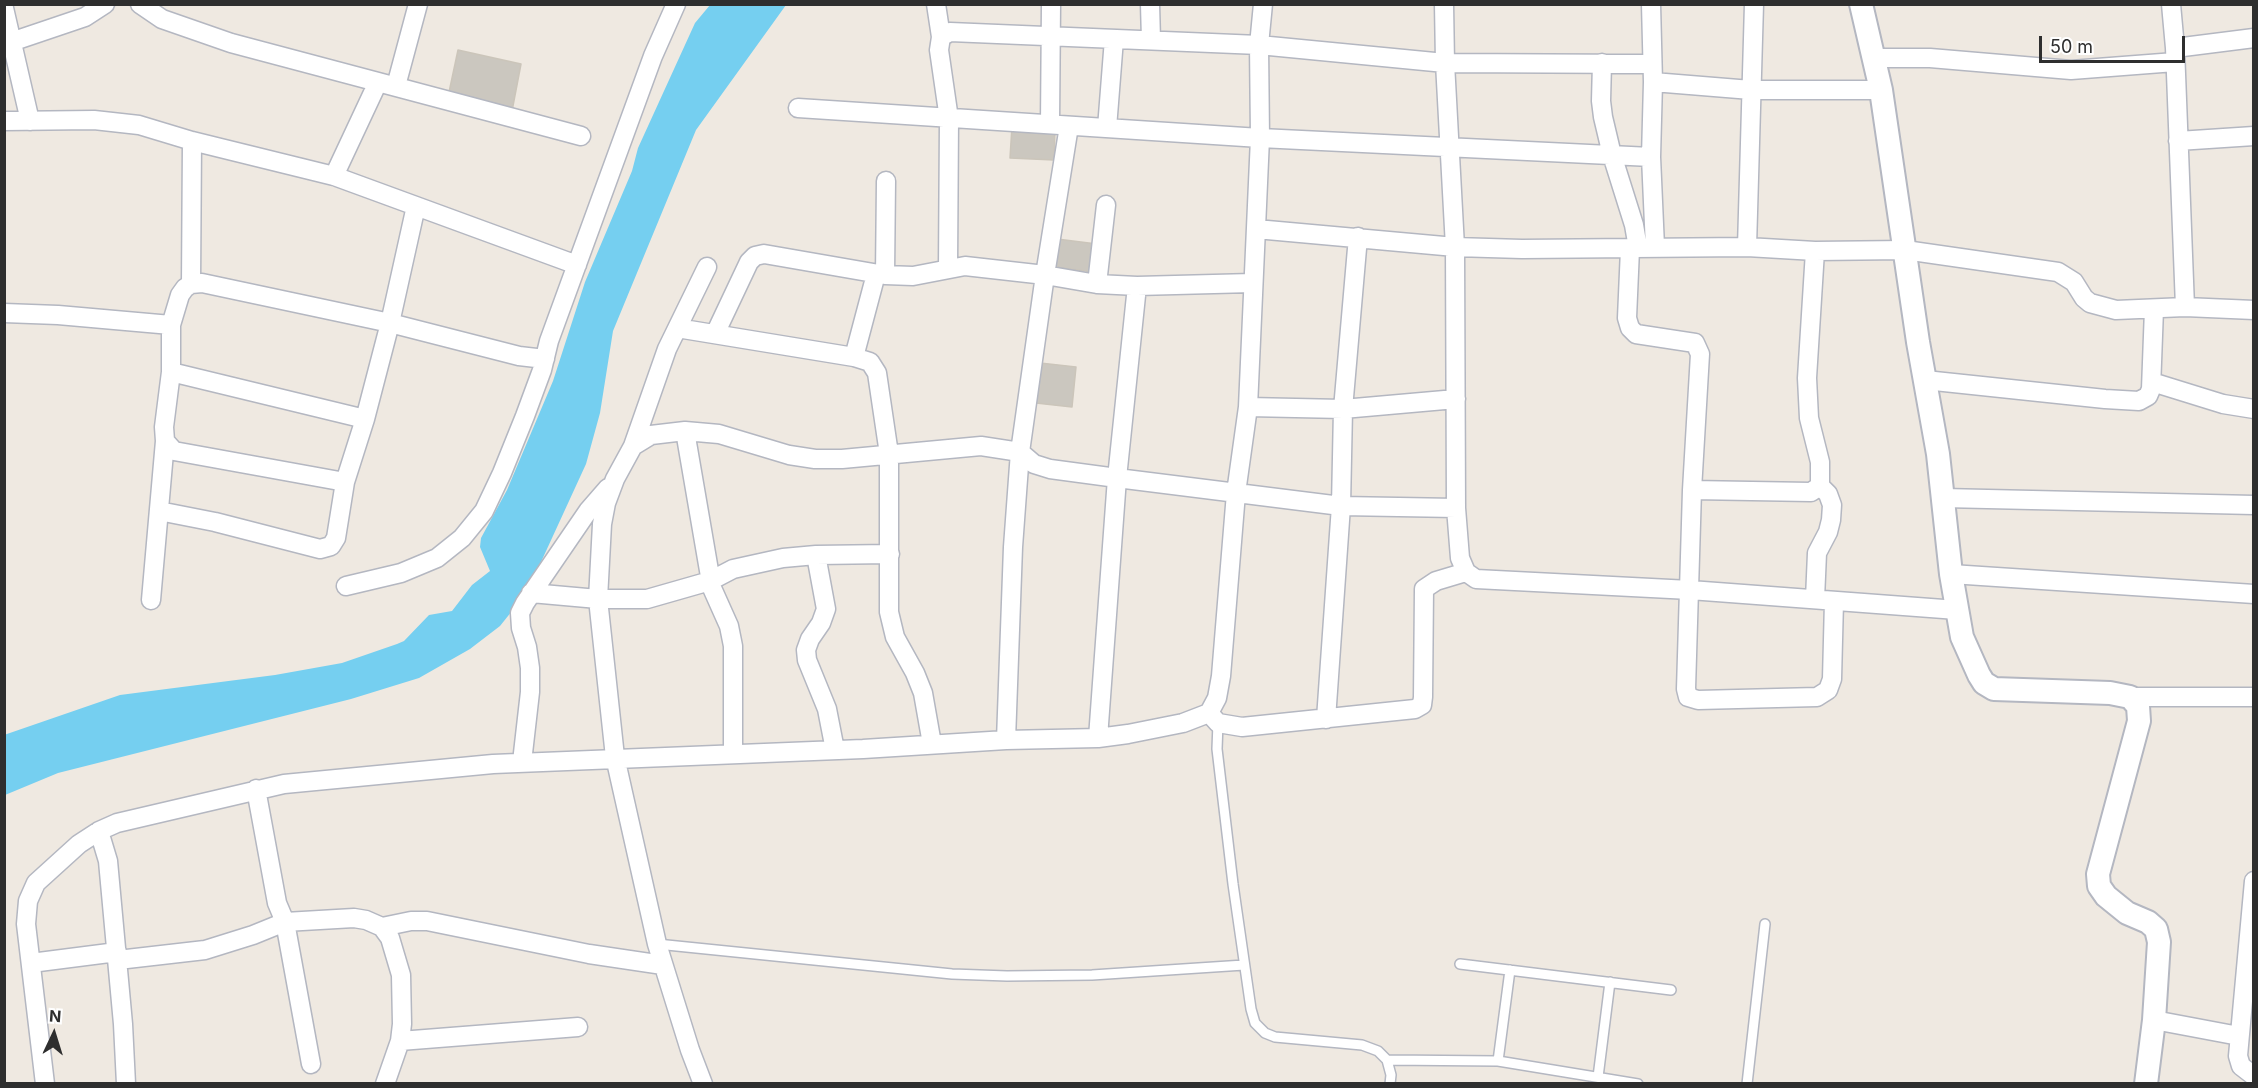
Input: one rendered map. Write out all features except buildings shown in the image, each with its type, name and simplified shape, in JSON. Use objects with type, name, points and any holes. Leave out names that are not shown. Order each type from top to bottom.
[{"type":"street","points":[[14,41],[85,17],[105,4]]},
{"type":"street","points":[[140,4],[162,19],[231,43],[580,136]]},
{"type":"street","points":[[334,176],[387,84],[418,4]]},
{"type":"street","points":[[346,586],[401,573],[437,558],[462,538],[484,511],[502,473],[653,56],[676,4]]},
{"type":"street","points":[[936,4],[941,37],[939,50],[949,119],[948,268]]},
{"type":"street","points":[[1050,124],[1051,4]]},
{"type":"street","points":[[1150,4],[1151,40]]},
{"type":"street","points":[[1214,718],[1221,676],[1236,493],[1248,407],[1260,138],[1259,45],[1263,4]]},
{"type":"street","points":[[1444,4],[1455,247],[1456,508],[1460,558],[1466,572],[1476,579],[1690,590],[1957,610]]},
{"type":"street","points":[[1651,4],[1653,82],[1651,157],[1641,248],[1627,318],[1630,328],[1636,334],[1695,343],[1699,347],[1686,689],[1689,698],[1698,700],[1817,697],[1828,690],[1832,679],[1834,601]]},
{"type":"street","points":[[1747,247],[1754,4]]},
{"type":"street","points":[[1861,4],[1881,90],[1938,454],[1957,610],[1962,637],[1978,675],[1984,683],[1994,689],[2110,693],[2130,697],[2253,697]]},
{"type":"street","points":[[2171,4],[2185,307]]},
{"type":"street","points":[[4,8],[14,41],[30,121]]},
{"type":"street","points":[[941,37],[950,32],[1259,45],[1445,63],[1652,64]]},
{"type":"street","points":[[1873,58],[1930,58],[2071,70],[2175,55],[2253,38]]},
{"type":"street","points":[[1107,128],[1114,39]]},
{"type":"street","points":[[1602,63],[1601,101],[1612,155],[1641,248]]},
{"type":"street","points":[[1653,82],[1751,90],[1881,90]]},
{"type":"street","points":[[798,108],[1260,138],[1651,157]]},
{"type":"street","points":[[4,121],[116,122],[139,125],[192,141],[334,176],[577,265]]},
{"type":"street","points":[[1006,740],[1012,547],[1020,452],[1069,126]]},
{"type":"street","points":[[2178,141],[2253,136]]},
{"type":"street","points":[[151,600],[165,441],[164,427],[171,372],[171,325],[180,295],[191,284],[192,141]]},
{"type":"street","points":[[855,357],[880,274],[886,181]]},
{"type":"street","points":[[1097,284],[1106,205]]},
{"type":"street","points":[[159,511],[215,522],[320,549],[331,546],[336,538],[345,482],[365,419],[390,323],[416,206]]},
{"type":"street","points":[[1256,229],[1455,247],[1522,249],[1747,247],[1815,251],[1905,250],[2058,272],[2074,282],[2084,298],[2098,307],[2116,310],[2185,307],[2253,310]]},
{"type":"street","points":[[1326,719],[1341,506],[1343,409],[1358,237]]},
{"type":"street","points":[[1815,251],[1807,378],[1809,418],[1820,462],[1820,486],[1828,494],[1832,505],[1828,532],[1817,553],[1815,600]]},
{"type":"street","points":[[715,334],[749,262],[755,256],[764,254],[880,274],[913,276],[965,266],[1045,275],[1097,284],[1137,286],[1252,284]]},
{"type":"street","points":[[703,1083],[657,944],[615,757],[598,599],[602,524],[606,503],[615,479],[633,446],[667,349],[707,267]]},
{"type":"street","points":[[191,284],[212,285],[390,323],[519,356],[545,359]]},
{"type":"street","points":[[1098,738],[1117,478],[1137,286]]},
{"type":"street","points":[[1925,380],[2139,401],[2148,396],[2152,382],[2154,309]]},
{"type":"street","points":[[4,313],[58,315],[171,325]]},
{"type":"street","points":[[677,328],[855,357],[870,362],[877,372],[890,454],[889,612],[895,638],[915,673],[923,693],[932,744]]},
{"type":"street","points":[[171,372],[365,419]]},
{"type":"street","points":[[2152,382],[2223,404],[2253,409]]},
{"type":"street","points":[[1248,407],[1343,409],[1456,399]]},
{"type":"street","points":[[633,446],[651,435],[685,431],[719,434],[789,455],[815,459],[842,459],[968,446],[999,448],[1020,452],[1034,464],[1050,469],[1117,478],[1341,506],[1456,508]]},
{"type":"street","points":[[685,431],[710,581],[729,626],[732,646],[733,754]]},
{"type":"street","points":[[165,441],[174,451],[345,482]]},
{"type":"street","points":[[522,762],[530,692],[530,668],[520,613],[531,593],[588,512],[615,479]]},
{"type":"street","points":[[1692,490],[1811,492],[1820,486]]},
{"type":"street","points":[[1943,498],[2253,505]]},
{"type":"street","points":[[531,593],[598,599],[647,599],[710,581],[733,569],[757,563],[816,555],[890,554]]},
{"type":"street","points":[[816,555],[826,609],[821,623],[810,639],[806,650],[807,660],[827,709],[836,750]]},
{"type":"street","points":[[45,1083],[26,924],[28,901],[36,884],[79,844],[117,823],[256,789],[295,783],[522,762],[836,750],[1006,740],[1098,738],[1214,718],[1242,727],[1415,709],[1422,705],[1424,697],[1424,589],[1436,581],[1466,572]]},
{"type":"street","points":[[1951,574],[1995,579],[2253,594]]},
{"type":"street","points":[[2130,697],[2138,706],[2139,721],[2098,880],[2106,896],[2127,914],[2148,922],[2156,929],[2158,942],[2154,1020],[2146,1083]]},
{"type":"street","points":[[256,789],[277,903],[285,922],[311,1064]]},
{"type":"street","points":[[99,831],[108,861],[126,1083]]},
{"type":"street","points":[[2253,881],[2246,988],[2238,1056],[2241,1066],[2253,1076]]},
{"type":"street","points":[[31,963],[205,950],[245,938],[285,922],[347,918],[366,920],[382,927],[390,938],[401,975],[403,1010],[400,1041],[385,1083]]},
{"type":"street","points":[[382,927],[411,921],[427,921],[589,954],[663,965]]},
{"type":"street","points":[[2154,1020],[2239,1036]]},
{"type":"street","points":[[400,1041],[578,1027]]},
{"type":"lane","points":[[1214,718],[1244,965],[1255,1023],[1265,1033],[1275,1037],[1362,1045],[1378,1051],[1387,1060],[1391,1075],[1390,1083]]},
{"type":"lane","points":[[1747,1083],[1765,924]]},
{"type":"lane","points":[[657,944],[952,974],[1007,976],[1092,975],[1244,965]]},
{"type":"lane","points":[[1460,964],[1671,990]]},
{"type":"lane","points":[[1498,1060],[1510,970]]},
{"type":"lane","points":[[1598,1077],[1610,982]]},
{"type":"lane","points":[[1387,1060],[1498,1060],[1638,1083]]},
{"type":"water","points":[[710,5],[786,5],[696,130],[613,331],[600,413],[586,464],[541,562],[516,606],[500,626],[470,649],[419,678],[351,699],[58,773],[5,795],[4,735],[120,695],[275,675],[342,663],[404,641],[429,615],[452,611],[472,585],[490,571],[480,547],[481,538],[507,490],[553,381],[585,282],[632,171],[638,148],[695,23]]}]
